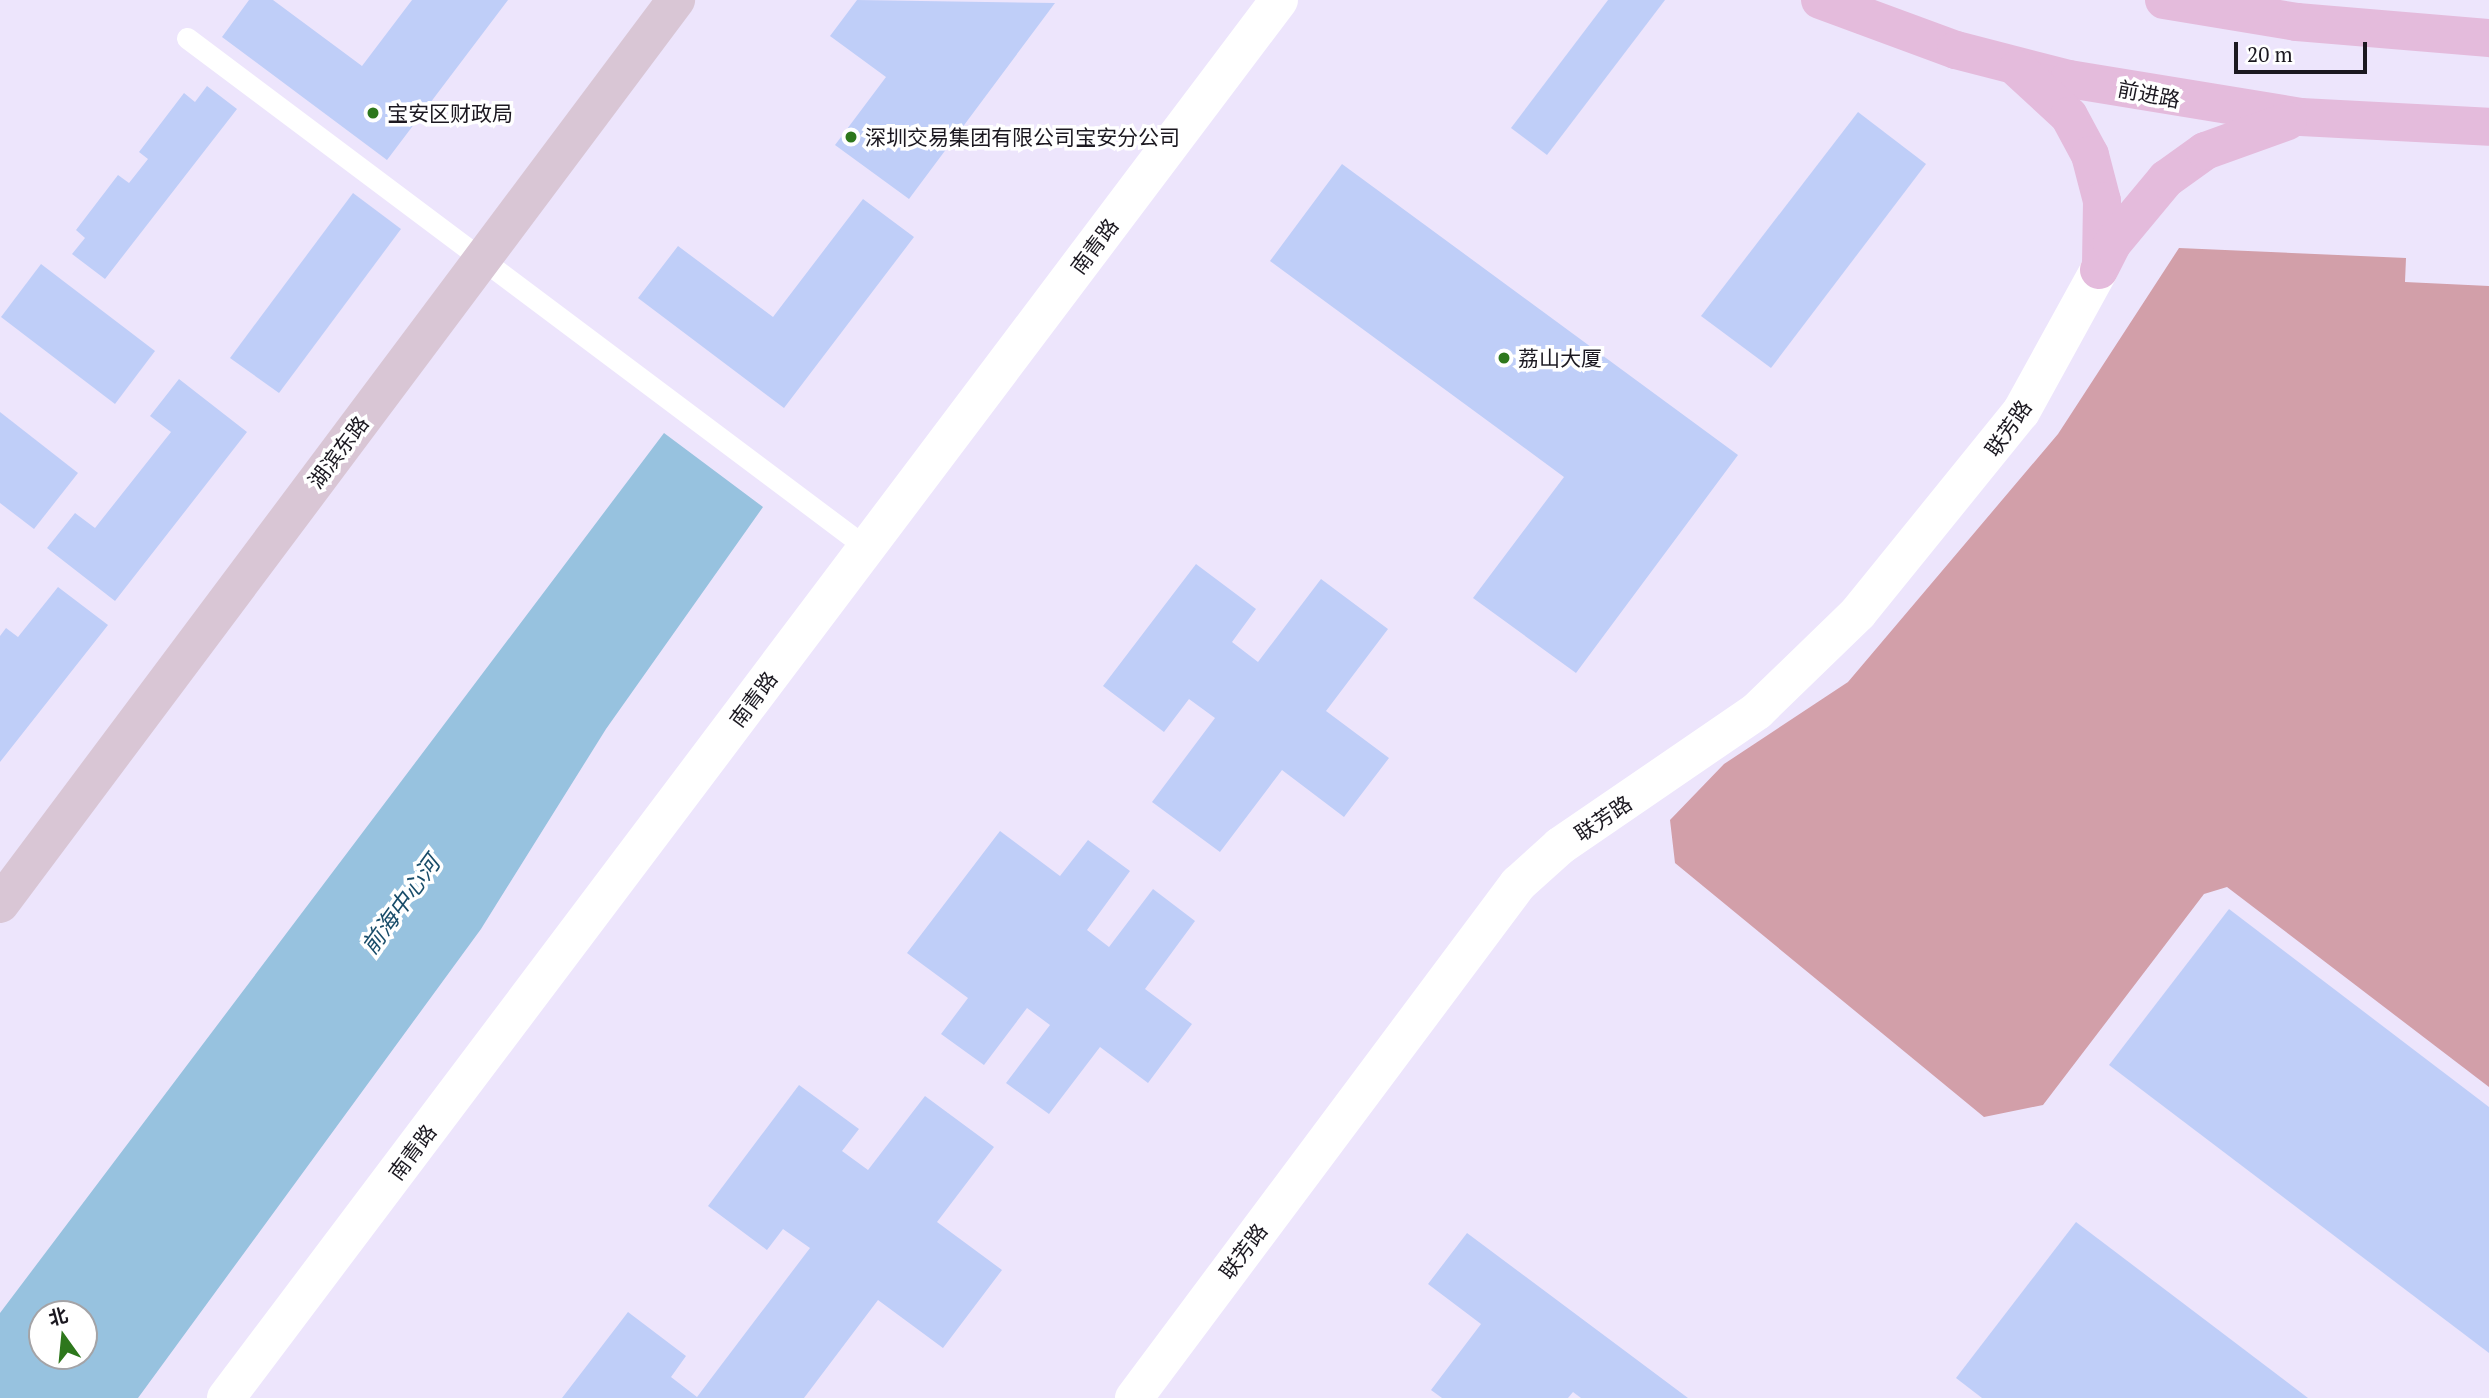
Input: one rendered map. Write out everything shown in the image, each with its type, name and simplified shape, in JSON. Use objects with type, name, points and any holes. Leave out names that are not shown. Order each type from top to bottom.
[{"type":"main road","name":"湖滨东路","points":[[0,904],[676,0]]},
{"type":"main road","name":"前进路","points":[[1820,0],[1924,38],[2010,64],[2197,103],[2301,117],[2489,127]]},
{"type":"main road","points":[[1894,0],[1899,18],[1924,38]]},
{"type":"main road","points":[[2164,0],[2297,22],[2489,38]]},
{"type":"main road","points":[[2010,64],[2041,85],[2069,116],[2090,155],[2104,227],[2099,270]]},
{"type":"main road","points":[[2099,270],[2128,222],[2166,179],[2205,151],[2301,117]]},
{"type":"street","name":"南青路","points":[[226,1398],[1279,0]]},
{"type":"street","name":"联芳路","points":[[1134,1398],[1518,884],[1560,846],[1756,711],[1849,622],[2021,412],[2099,270]]},
{"type":"lane","points":[[187,38],[867,548]]},
{"type":"shaded area","points":[[2179,248],[2406,258],[2405,282],[2489,286],[2489,1087],[2227,887],[2204,894],[2043,1105],[1984,1117],[1675,863],[1670,820],[1724,764],[1848,682],[2058,434]]},
{"type":"water","name":"前海中心河","points":[[664,433],[763,507],[606,729],[481,929],[138,1398],[0,1398],[0,1313]]},
{"type":"building","name":"宝安区财政局","points":[[249,0],[273,0],[362,66],[412,0],[508,0],[387,160],[222,37]]},
{"type":"building","points":[[857,0],[1055,3],[909,199],[835,145],[886,77],[830,36]]},
{"type":"building","points":[[1608,0],[1665,0],[1547,155],[1511,128]]},
{"type":"building","points":[[207,86],[237,109],[105,279],[72,254],[85,238],[76,230],[118,175],[129,183],[148,159],[139,152],[184,93],[195,102]]},
{"type":"building","points":[[1858,112],[1926,164],[1771,368],[1701,316]]},
{"type":"building","name":"荔山大厦","points":[[1342,164],[1738,455],[1576,673],[1473,598],[1564,477],[1270,261]]},
{"type":"building","points":[[353,193],[401,229],[279,393],[230,358]]},
{"type":"building","points":[[863,199],[914,237],[784,408],[638,298],[678,246],[773,317]]},
{"type":"building","points":[[41,264],[155,351],[115,404],[1,317]]},
{"type":"building","points":[[179,379],[247,432],[115,601],[47,548],[75,513],[95,528],[171,432],[150,416]]},
{"type":"building","points":[[0,412],[78,473],[34,529],[0,503]]},
{"type":"building","points":[[1196,564],[1256,609],[1232,642],[1258,662],[1321,579],[1388,629],[1326,711],[1389,758],[1344,817],[1282,770],[1220,852],[1152,802],[1215,718],[1189,699],[1164,732],[1103,686]]},
{"type":"building","points":[[58,587],[108,625],[0,762],[0,636],[6,628],[18,637]]},
{"type":"building","points":[[1000,831],[1060,876],[1088,840],[1130,871],[1087,930],[1109,947],[1153,889],[1195,921],[1145,989],[1192,1024],[1148,1083],[1100,1047],[1049,1114],[1006,1083],[1050,1025],[1027,1008],[984,1065],[941,1034],[968,998],[907,953]]},
{"type":"building","points":[[2229,909],[2489,1107],[2489,1353],[2109,1065]]},
{"type":"building","points":[[799,1085],[859,1129],[842,1151],[868,1170],[925,1096],[994,1147],[937,1222],[1002,1270],[943,1348],[878,1300],[804,1398],[562,1398],[628,1312],[686,1356],[671,1377],[697,1397],[810,1248],[783,1229],[767,1250],[708,1206]]},
{"type":"building","points":[[2076,1222],[2308,1398],[1982,1398],[1956,1378]]},
{"type":"building","points":[[1467,1233],[1688,1398],[1581,1398],[1573,1392],[1568,1398],[1442,1398],[1431,1390],[1481,1324],[1428,1284]]},
{"type":"place","name":"宝安区财政局","points":[[373,113]]},
{"type":"place","name":"深圳交易集团有限公司宝安分公司","points":[[851,137]]},
{"type":"place","name":"荔山大厦","points":[[1504,358]]}]
